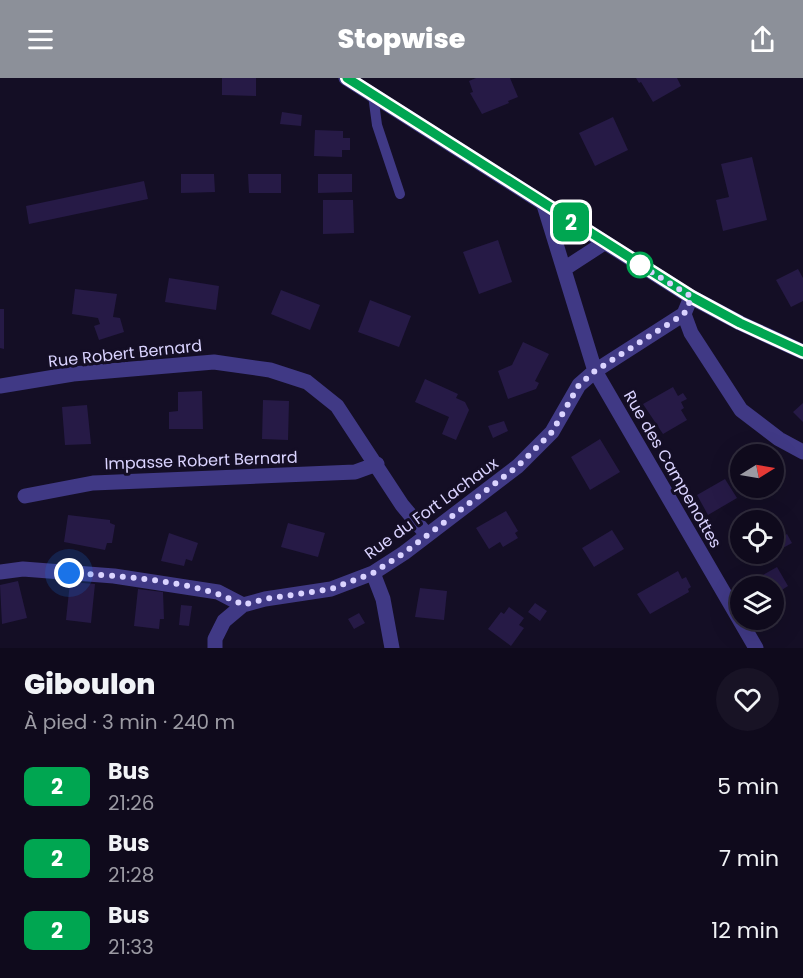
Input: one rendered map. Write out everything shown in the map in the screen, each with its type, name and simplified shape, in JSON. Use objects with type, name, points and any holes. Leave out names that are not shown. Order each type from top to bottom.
[{"type":"street","points":[[346,78],[692,297],[740,323],[803,352]]},
{"type":"street","points":[[544,205],[595,371]]},
{"type":"street","points":[[564,269],[604,243]]},
{"type":"street","points":[[692,297],[684,314],[691,333],[741,410],[803,452]]},
{"type":"street","name":"Rue du Fort Lachaux","points":[[243,605],[265,599],[331,589],[373,573],[427,536],[518,466],[552,432],[579,385],[595,371],[684,314]]},
{"type":"street","name":"Rue Robert Bernard","points":[[0,386],[149,366],[214,362],[270,370],[307,382],[337,406],[402,505],[427,536]]},
{"type":"street","name":"Rue des Campenottes","points":[[595,371],[756,648]]},
{"type":"street","name":"Impasse Robert Bernard","points":[[25,496],[93,483],[355,472],[377,464]]},
{"type":"street","points":[[0,572],[23,569],[114,576],[218,592],[243,605],[225,621],[215,639],[215,648]]},
{"type":"street","points":[[373,573],[383,599],[392,648]]},
{"type":"lane","points":[[373,95],[377,125],[400,194]]},
{"type":"building","points":[[222,78],[256,78],[256,96],[222,95]]},
{"type":"building","points":[[476,78],[510,78],[518,97],[482,114],[470,93],[473,92],[469,81]]},
{"type":"building","points":[[636,78],[677,78],[681,86],[653,102]]},
{"type":"building","points":[[282,112],[302,115],[301,126],[280,124]]},
{"type":"building","points":[[613,117],[628,150],[595,166],[579,133]]},
{"type":"building","points":[[315,130],[343,131],[343,138],[350,138],[350,150],[342,150],[342,157],[314,156]]},
{"type":"building","points":[[752,157],[767,220],[723,231],[716,200],[729,197],[721,164]]},
{"type":"building","points":[[181,174],[214,174],[215,192],[181,193]]},
{"type":"building","points":[[248,174],[281,174],[281,193],[249,193]]},
{"type":"building","points":[[318,174],[352,174],[352,192],[318,193]]},
{"type":"building","points":[[144,181],[148,199],[29,224],[26,206]]},
{"type":"building","points":[[323,200],[353,200],[354,233],[323,234]]},
{"type":"building","points":[[498,240],[512,282],[479,294],[463,252]]},
{"type":"building","points":[[798,269],[803,278],[803,301],[791,307],[776,280]]},
{"type":"building","points":[[169,278],[219,286],[216,310],[165,302]]},
{"type":"building","points":[[75,289],[117,294],[113,317],[120,318],[124,332],[99,340],[94,326],[100,324],[98,318],[72,314]]},
{"type":"building","points":[[281,290],[320,305],[310,330],[271,314]]},
{"type":"building","points":[[370,300],[411,316],[399,347],[358,332]]},
{"type":"building","points":[[0,309],[4,309],[4,349],[0,348]]},
{"type":"building","points":[[523,342],[549,354],[535,381],[539,383],[536,389],[508,399],[498,371],[512,365]]},
{"type":"building","points":[[425,379],[458,394],[456,398],[465,402],[469,410],[456,440],[442,434],[449,417],[415,402]]},
{"type":"building","points":[[673,387],[678,396],[683,393],[687,399],[681,402],[684,408],[681,410],[687,420],[663,434],[643,404]]},
{"type":"building","points":[[202,391],[203,429],[169,429],[169,412],[178,411],[178,392]]},
{"type":"building","points":[[263,400],[289,401],[288,440],[262,439]]},
{"type":"building","points":[[803,403],[803,422],[793,412]]},
{"type":"building","points":[[87,405],[91,444],[65,445],[62,407]]},
{"type":"building","points":[[504,421],[508,431],[493,438],[488,426]]},
{"type":"building","points":[[600,439],[620,472],[590,490],[571,457]]},
{"type":"building","points":[[725,479],[730,487],[730,498],[737,498],[708,515],[697,495]]},
{"type":"building","points":[[506,511],[518,531],[515,533],[518,538],[503,547],[500,542],[489,549],[476,528]]},
{"type":"building","points":[[68,515],[110,520],[110,523],[115,525],[112,543],[107,543],[105,550],[64,542]]},
{"type":"building","points":[[288,523],[325,533],[318,557],[281,547]]},
{"type":"building","points":[[612,530],[624,549],[594,567],[582,548]]},
{"type":"building","points":[[169,533],[198,543],[192,561],[186,559],[184,566],[161,561]]},
{"type":"building","points":[[787,534],[792,543],[784,547],[784,536]]},
{"type":"building","points":[[777,567],[782,576],[761,576]]},
{"type":"building","points":[[678,571],[682,579],[686,577],[691,587],[688,589],[689,592],[650,614],[637,594]]},
{"type":"building","points":[[18,581],[27,618],[2,624],[0,585]]},
{"type":"building","points":[[70,582],[95,584],[91,623],[66,620]]},
{"type":"building","points":[[420,588],[447,591],[444,620],[415,617]]},
{"type":"building","points":[[138,589],[163,592],[164,619],[160,619],[159,629],[134,626]]},
{"type":"building","points":[[535,603],[547,611],[540,621],[528,612]]},
{"type":"building","points":[[181,605],[192,606],[189,626],[179,625]]},
{"type":"building","points":[[509,607],[524,618],[519,625],[524,628],[511,646],[488,629],[501,612],[504,614]]},
{"type":"building","points":[[359,613],[365,623],[354,629],[348,619]]},
{"type":"bus line","name":"2","points":[[347,78],[692,297],[740,323],[803,352]]},
{"type":"route","points":[[69,573],[114,576],[218,592],[243,605],[265,599],[331,589],[373,573],[404,553],[518,466],[552,432],[579,385],[595,371],[636,347],[684,314],[692,297],[640,265]]}]
